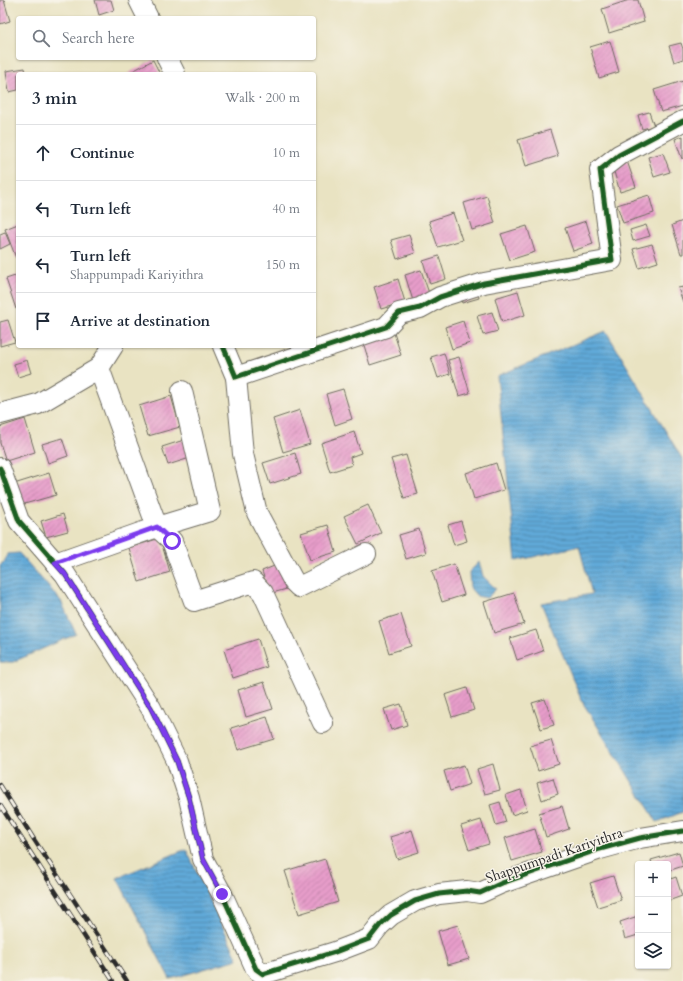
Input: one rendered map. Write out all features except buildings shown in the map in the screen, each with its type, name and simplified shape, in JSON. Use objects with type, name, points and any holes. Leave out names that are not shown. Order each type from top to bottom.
[{"type":"street","points":[[139,0],[147,16]]},
{"type":"street","points":[[168,60],[174,72]]},
{"type":"street","points":[[236,377],[386,327],[399,312],[420,308],[440,297],[484,283],[612,260],[600,170],[619,155],[683,122]]},
{"type":"street","points":[[0,414],[38,404],[99,368],[112,348]]},
{"type":"street","points":[[224,348],[236,377],[243,454],[257,513],[294,582],[298,587],[366,554]]},
{"type":"street","points":[[99,368],[157,527],[172,541],[194,600],[253,582],[263,593],[323,723]]},
{"type":"street","points":[[55,563],[157,527],[210,511],[182,391]]},
{"type":"street","name":"Shappumpadi Kariyithra","points":[[0,468],[19,521],[65,574],[151,708],[177,761],[189,798],[203,859],[222,894],[256,969],[262,974],[334,952],[369,939],[380,925],[391,915],[415,901],[439,894],[467,891],[480,893],[502,883],[600,849],[640,838],[683,831]]},
{"type":"water","points":[[606,331],[683,460],[683,812],[657,822],[583,703],[541,603],[592,594],[579,546],[516,561],[497,376]]},
{"type":"water","points":[[19,553],[61,601],[76,634],[13,662],[0,662],[0,566],[5,560],[7,554]]},
{"type":"water","points":[[479,562],[483,576],[496,589],[487,598],[477,596],[470,588],[469,572]]},
{"type":"water","points":[[186,849],[238,959],[170,979],[117,878]]},
{"type":"railway","points":[[0,785],[127,981]]},
{"type":"railway","points":[[0,805],[113,981]]},
{"type":"cycle path","points":[[224,348],[236,377],[386,327],[399,313],[420,308],[440,297],[484,283],[612,260],[600,170],[619,155],[683,121]]},
{"type":"cycle path","points":[[0,468],[19,521],[65,574],[151,708],[177,761],[189,798],[203,859],[222,894],[256,969],[263,974],[335,952],[369,939],[380,925],[391,915],[415,901],[439,894],[467,891],[480,893],[502,883],[600,849],[640,838],[683,831]]},
{"type":"route","points":[[172,541],[157,527],[55,563],[65,574],[151,708],[177,761],[189,798],[203,859],[222,894]]}]
